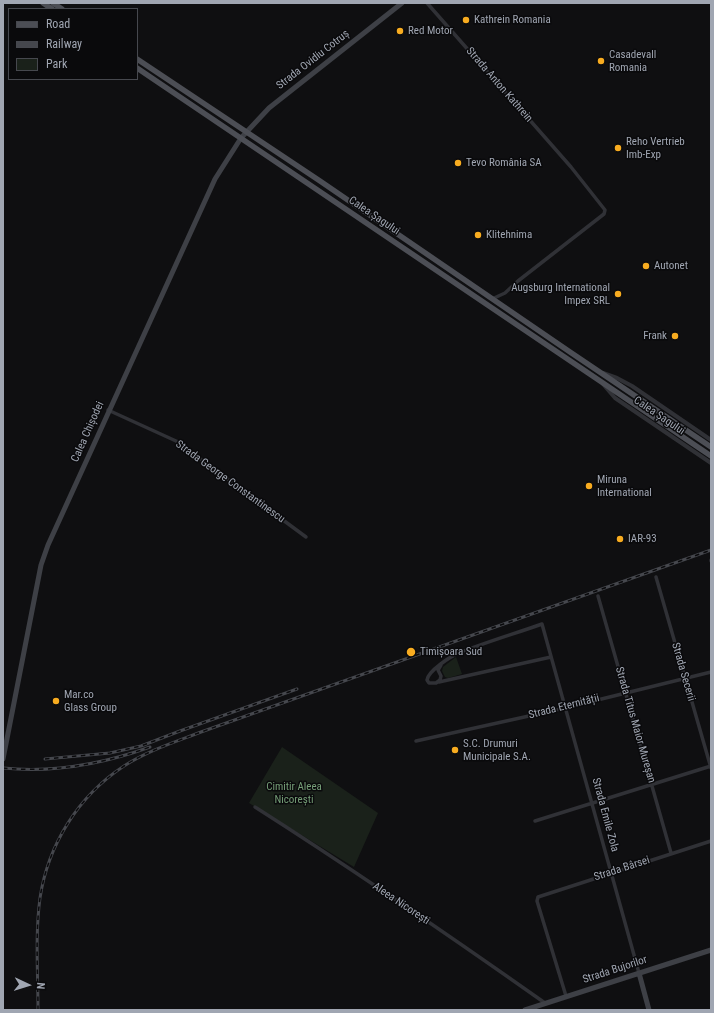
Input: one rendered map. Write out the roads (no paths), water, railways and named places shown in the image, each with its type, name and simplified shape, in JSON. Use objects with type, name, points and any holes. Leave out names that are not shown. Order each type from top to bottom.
[{"type":"main road","name":"Strada Ovidiu Cotruș","points":[[241,138],[273,105],[402,3]]},
{"type":"main road","name":"Calea Șagului","points":[[138,60],[711,447]]},
{"type":"main road","name":"Calea Șagului","points":[[138,69],[711,456]]},
{"type":"main road","name":"Calea Chișodei","points":[[3,759],[44,555],[108,410],[215,179],[241,138]]},
{"type":"main road","name":"Strada Bujorilor","points":[[525,1010],[711,950]]},
{"type":"main road","name":"Strada Emile Zola","points":[[639,973],[649,1010]]},
{"type":"street","name":"Strada Anton Kathrein","points":[[427,3],[571,167],[605,210],[605,212],[505,293]]},
{"type":"street","points":[[492,299],[505,293]]},
{"type":"street","points":[[502,306],[505,293]]},
{"type":"street","name":"Calea Șagului","points":[[599,372],[617,378],[632,386],[711,440]]},
{"type":"street","name":"Calea Șagului","points":[[600,380],[606,390],[615,398],[711,463]]},
{"type":"street","name":"Strada George Constantinescu","points":[[108,410],[176,441],[306,537]]},
{"type":"street","name":"Strada Secerii","points":[[656,577],[711,767]]},
{"type":"street","name":"Strada Titus Maior Mureșan","points":[[598,596],[671,853]]},
{"type":"street","name":"Strada Emile Zola","points":[[441,665],[459,653],[542,624],[564,708],[639,973]]},
{"type":"street","points":[[441,665],[427,676],[427,681],[431,684],[551,657]]},
{"type":"street","points":[[441,665],[438,669],[443,680],[446,680]]},
{"type":"street","points":[[432,672],[436,671],[440,674]]},
{"type":"street","name":"Strada Eternității","points":[[416,741],[564,708],[711,672]]},
{"type":"street","points":[[437,683],[440,680],[440,674]]},
{"type":"street","points":[[536,821],[711,767]]},
{"type":"street","name":"Aleea Nicorești","points":[[255,807],[358,874],[513,980],[545,1004]]},
{"type":"street","name":"Strada Bârsei","points":[[566,996],[537,901],[538,897],[711,841]]},
{"type":"railway","points":[[38,1010],[38,912],[44,878],[50,859],[68,823],[79,807],[108,778],[124,766],[171,743],[711,550]]},
{"type":"railway","points":[[45,759],[110,753],[141,746],[297,689]]},
{"type":"railway","points":[[3,768],[40,769],[78,766],[114,758],[150,747]]},
{"type":"place","name":"Kathrein Romania","points":[[466,20]]},
{"type":"place","name":"Red Motor","points":[[400,31]]},
{"type":"place","name":"Casadevall Romania","points":[[601,61]]},
{"type":"place","name":"Reho Vertrieb Imb-Exp","points":[[618,148]]},
{"type":"place","name":"Tevo România SA","points":[[458,163]]},
{"type":"place","name":"Klitehnima","points":[[478,235]]},
{"type":"place","name":"Autonet","points":[[646,266]]},
{"type":"place","name":"Augsburg International Impex SRL","points":[[618,294]]},
{"type":"place","name":"Frank","points":[[675,336]]},
{"type":"place","name":"Miruna International","points":[[589,486]]},
{"type":"place","name":"IAR-93","points":[[620,539]]},
{"type":"place","name":"Timișoara Sud","points":[[411,652]]},
{"type":"place","name":"Mar.co Glass Group","points":[[56,701]]},
{"type":"place","name":"S.C. Drumuri Municipale S.A.","points":[[455,750]]},
{"type":"park label","name":"Cimitir Aleea Nicorești","points":[[294,793]]}]
